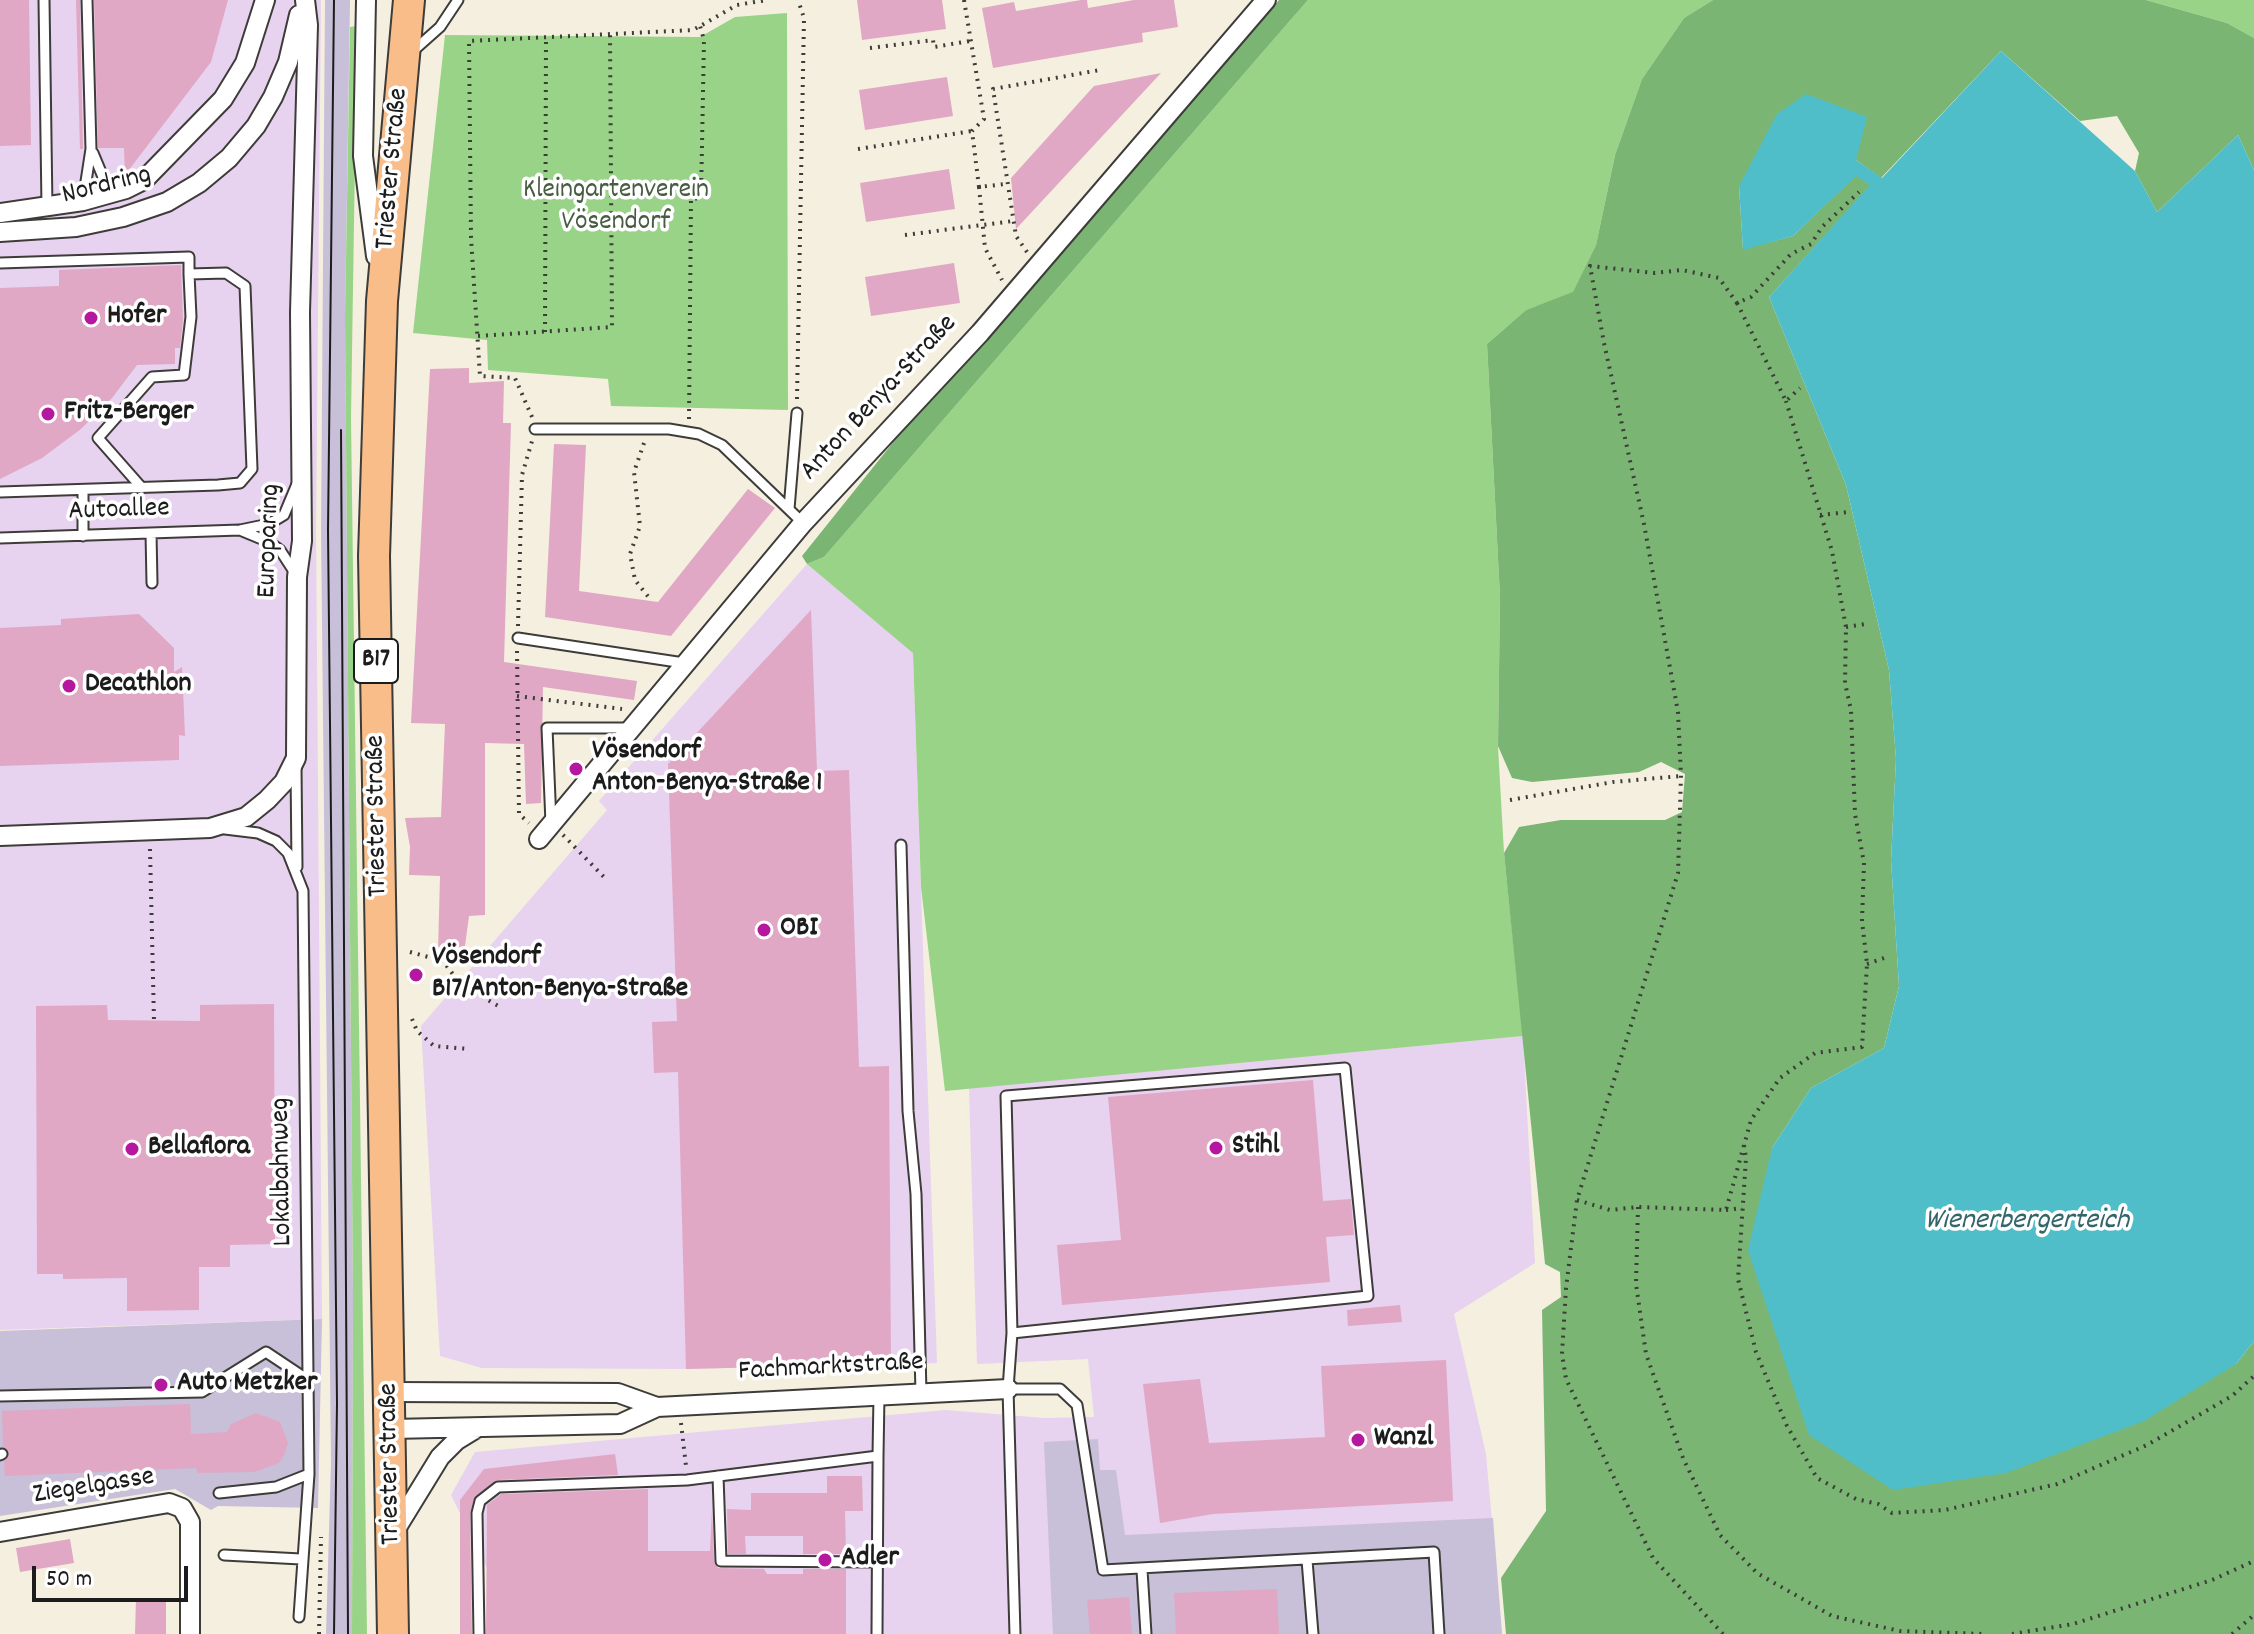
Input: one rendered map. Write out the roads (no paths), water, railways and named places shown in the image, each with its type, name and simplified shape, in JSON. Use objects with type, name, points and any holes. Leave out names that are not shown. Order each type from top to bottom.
[{"type":"main road","name":"Triester Straße","points":[[393,1634],[394,1532],[374,556],[382,301],[409,0]]},
{"type":"street","name":"Nordring","points":[[0,213],[83,201],[126,189],[144,180],[223,99],[245,63],[265,0]]},
{"type":"street","name":"Nordring","points":[[0,232],[76,227],[123,217],[167,202],[199,183],[229,158],[256,126],[273,97],[288,62],[303,0]]},
{"type":"street","name":"Europaring","points":[[296,758],[297,577],[302,541],[300,312],[308,25],[303,0]]},
{"type":"street","points":[[366,0],[363,156],[382,301]]},
{"type":"street","name":"Anton Benya-Straße","points":[[539,839],[803,523],[1037,267],[1266,0]]},
{"type":"street","points":[[0,836],[210,828],[246,817],[267,800],[284,782],[296,758]]},
{"type":"street","name":"Fachmarktstraße","points":[[392,1429],[620,1424],[657,1407],[679,1405],[1008,1389]]},
{"type":"street","name":"Fachmarktstraße","points":[[391,1392],[618,1393],[657,1407]]},
{"type":"street","points":[[394,1532],[440,1457],[457,1440],[476,1429]]},
{"type":"street","name":"Ziegelgasse","points":[[0,1532],[169,1503],[182,1508],[190,1522],[190,1634]]},
{"type":"lane","points":[[44,0],[47,207]]},
{"type":"lane","points":[[83,201],[91,149],[87,0]]},
{"type":"lane","points":[[404,59],[440,27],[458,0]]},
{"type":"lane","points":[[91,149],[103,177],[126,189]]},
{"type":"lane","points":[[0,263],[189,257],[191,317],[184,375],[152,377],[98,438],[142,488]]},
{"type":"lane","points":[[0,492],[240,483],[252,469],[245,286],[226,273],[189,274]]},
{"type":"lane","points":[[789,509],[797,413]]},
{"type":"lane","points":[[535,429],[690,432],[722,445],[803,523]]},
{"type":"lane","name":"Autoallee","points":[[0,538],[240,530],[269,524],[284,515],[301,473]]},
{"type":"lane","points":[[83,490],[83,536]]},
{"type":"lane","name":"Autoallee","points":[[240,530],[280,550],[297,577]]},
{"type":"lane","points":[[151,533],[152,583]]},
{"type":"lane","points":[[518,638],[684,663]]},
{"type":"lane","points":[[552,824],[547,728],[633,728]]},
{"type":"lane","name":"Lokalbahnweg","points":[[296,758],[297,870],[303,891],[309,1474],[299,1617]]},
{"type":"lane","points":[[210,828],[258,833],[276,841],[288,853],[297,870]]},
{"type":"lane","points":[[901,845],[908,1111],[916,1194],[921,1393]]},
{"type":"lane","points":[[1012,1333],[1368,1296],[1345,1068],[1006,1096],[1012,1333],[1008,1389],[1015,1634]]},
{"type":"lane","points":[[0,1396],[202,1392],[266,1352],[308,1380]]},
{"type":"lane","points":[[1008,1389],[1060,1389],[1077,1405],[1103,1570],[1434,1552],[1439,1634]]},
{"type":"lane","points":[[877,1634],[879,1395]]},
{"type":"lane","points":[[479,1634],[477,1513],[489,1492],[498,1487],[718,1476],[878,1456]]},
{"type":"lane","points":[[219,1493],[276,1487],[309,1474]]},
{"type":"lane","points":[[718,1476],[721,1561],[877,1562]]},
{"type":"lane","points":[[224,1555],[301,1559]]},
{"type":"lane","points":[[1307,1560],[1313,1634]]},
{"type":"lane","points":[[1142,1570],[1146,1634]]},
{"type":"water","name":"Wienerbergerteich","points":[[2001,51],[2135,171],[2157,212],[2238,135],[2254,170],[2254,1341],[2236,1364],[2144,1421],[2006,1473],[1893,1490],[1809,1435],[1748,1250],[1772,1148],[1811,1088],[1884,1048],[1899,986],[1891,860],[1896,759],[1889,670],[1846,485],[1769,297],[1870,185],[1856,176],[1793,236],[1743,250],[1739,186],[1777,114],[1806,94],[1867,117],[1856,160],[1882,178]]},
{"type":"tram line","points":[[334,0],[328,530],[337,1403],[334,1634]]},
{"type":"tram line","points":[[341,430],[348,1634]]},
{"type":"place","name":"Hofer","points":[[91,318]]},
{"type":"place","name":"Fritz-Berger","points":[[48,414]]},
{"type":"place","name":"Decathlon","points":[[69,686]]},
{"type":"place","name":"Vösendorf Anton-Benya-Straße 1","points":[[576,769]]},
{"type":"place","name":"OBI","points":[[764,930]]},
{"type":"place","name":"Vösendorf B17/Anton-Benya-Straße","points":[[416,975]]},
{"type":"place","name":"Stihl","points":[[1216,1148]]},
{"type":"place","name":"Bellaflora","points":[[132,1149]]},
{"type":"place","name":"Auto Metzker","points":[[161,1385]]},
{"type":"place","name":"Wanzl","points":[[1358,1440]]},
{"type":"place","name":"Adler","points":[[825,1560]]},
{"type":"park label","name":"Kleingartenverein Vösendorf","points":[[616,208]]}]
